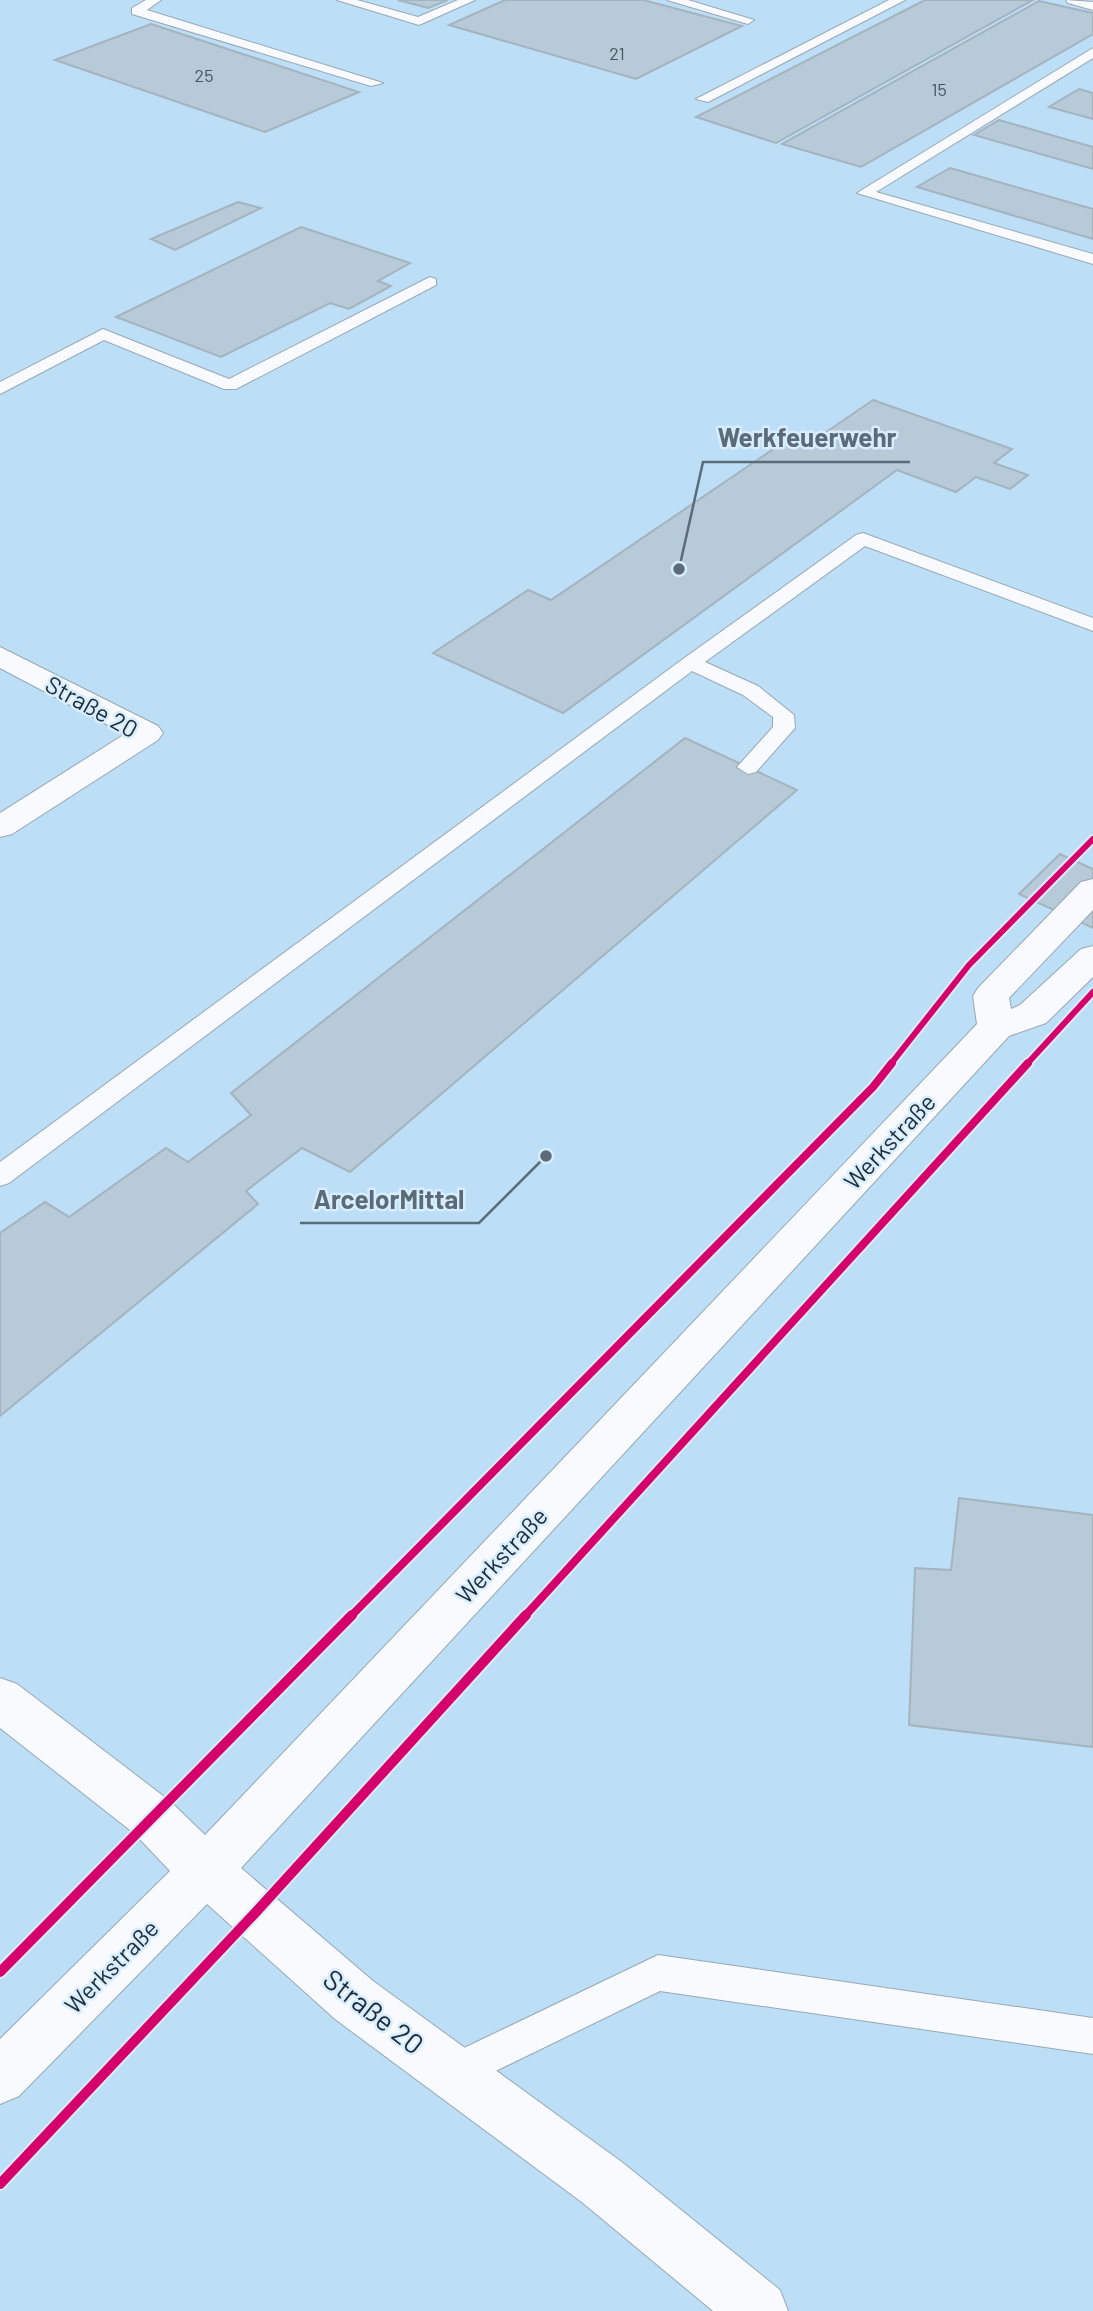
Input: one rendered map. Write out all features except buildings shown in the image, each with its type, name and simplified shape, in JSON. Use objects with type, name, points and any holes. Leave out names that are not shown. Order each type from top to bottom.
[{"type":"street","name":"Straße 20","points":[[0,656],[147,733],[0,827]]},
{"type":"street","points":[[996,1027],[990,996],[1093,890]]},
{"type":"street","name":"Werkstraße","points":[[0,2077],[205,1871],[996,1027],[1033,1014],[1093,957]]},
{"type":"street","name":"Straße 20","points":[[0,1699],[153,1818],[205,1871],[256,1912],[354,2000],[603,2183],[759,2311]]},
{"type":"lane","points":[[155,0],[138,11],[376,83]]},
{"type":"lane","points":[[343,0],[419,21],[469,0]]},
{"type":"lane","points":[[673,0],[748,20]]},
{"type":"lane","points":[[703,99],[900,0]]},
{"type":"lane","points":[[1072,0],[1093,6]]},
{"type":"lane","points":[[1093,52],[864,193],[1093,259]]},
{"type":"lane","points":[[0,389],[103,334],[230,385],[430,282]]},
{"type":"lane","points":[[0,1176],[690,663],[863,539],[1093,625]]},
{"type":"lane","points":[[690,663],[732,679],[763,696],[783,715],[784,728],[748,767]]},
{"type":"lane","points":[[454,2072],[657,1973],[1093,2036]]},
{"type":"shaded area","points":[[0,0],[1093,0],[1093,2311],[0,2311]]},
{"type":"cycle path","points":[[0,1972],[873,1087],[969,965],[1093,839]]},
{"type":"cycle path","points":[[0,2184],[256,1912],[1093,992]]},
{"type":"place","name":"Werkfeuerwehr","points":[[679,569]]},
{"type":"place","name":"ArcelorMittal","points":[[546,1156]]}]
